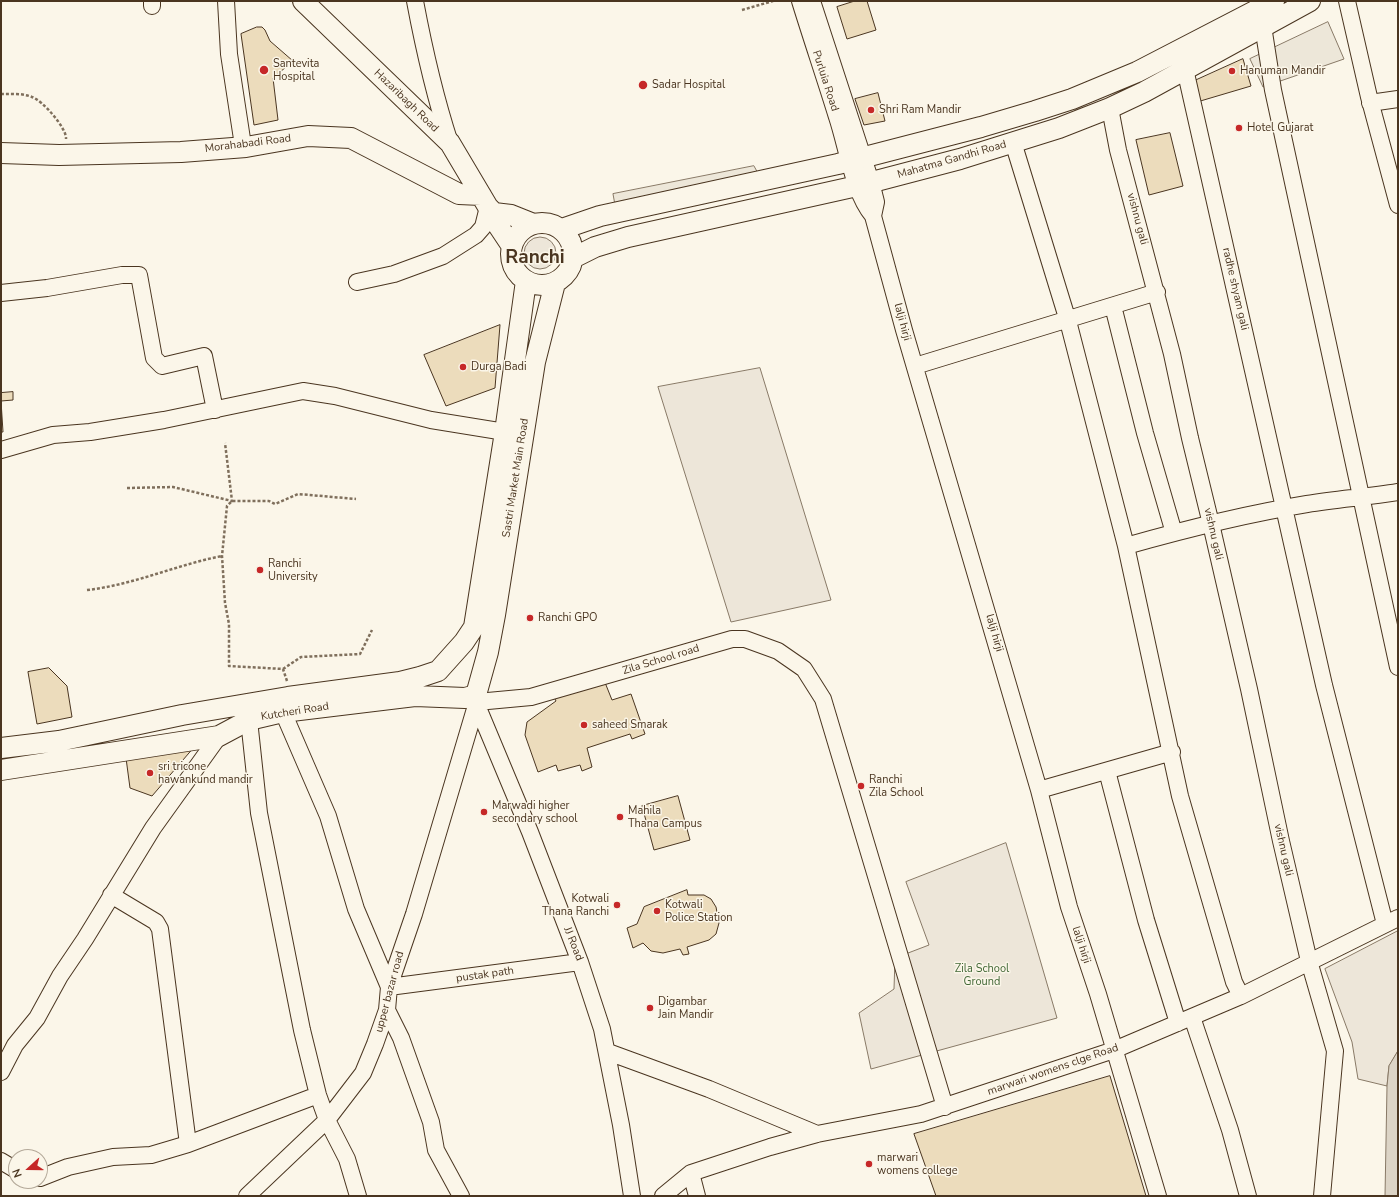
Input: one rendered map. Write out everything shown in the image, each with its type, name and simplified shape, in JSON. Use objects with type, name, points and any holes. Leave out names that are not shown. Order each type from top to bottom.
[{"type":"main road","name":"Hazaribagh Road","points":[[303,1],[450,143],[488,205],[497,224],[511,245]]},
{"type":"main road","points":[[562,230],[600,216],[857,159],[981,127],[1072,99],[1137,72],[1274,1]]},
{"type":"main road","name":"Mahatma Gandhi Road","points":[[573,258],[595,247],[643,233],[864,184],[960,159],[1059,128],[1110,108],[1309,1]]},
{"type":"main road","name":"Morahabadi Road","points":[[1,153],[59,155],[181,152],[246,147],[308,136],[351,138],[459,194],[488,205]]},
{"type":"main road","points":[[488,205],[531,223],[543,222],[553,224],[562,230],[569,238],[573,247],[573,258],[570,268],[564,276],[555,283],[540,285],[526,281],[518,274],[512,265],[510,255],[511,245],[523,228],[531,223]]},
{"type":"main road","points":[[1,748],[59,741],[182,715],[286,705],[400,682],[438,671],[464,642],[474,627],[505,432],[526,281]]},
{"type":"main road","name":"Sastri Market Main Road","points":[[475,699],[483,674],[495,615],[535,362],[555,283]]},
{"type":"main road","name":"Kutcheri Road","points":[[1,770],[219,736],[249,720],[286,705],[415,696],[475,699]]},
{"type":"street","points":[[226,1],[232,77],[242,139],[246,147]]},
{"type":"street","points":[[416,1],[422,38],[441,116],[450,143]]},
{"type":"street","name":"Purluia Road","points":[[800,1],[857,159]]},
{"type":"street","name":"Purluia Road","points":[[812,1],[857,159]]},
{"type":"street","points":[[1346,1],[1370,103],[1395,184],[1398,205]]},
{"type":"street","points":[[1263,26],[1273,90],[1398,667]]},
{"type":"street","name":"radhe shyam gali","points":[[1185,69],[1228,263],[1269,433],[1275,467],[1286,508],[1324,685],[1363,842],[1392,921]]},
{"type":"street","points":[[1370,103],[1398,99]]},
{"type":"street","name":"vishnu gali","points":[[1110,108],[1118,150],[1157,292],[1249,690],[1281,841],[1309,961],[1335,1051],[1322,1196]]},
{"type":"street","points":[[1013,142],[1068,321],[1126,546],[1133,586],[1172,752],[1180,796],[1232,975],[1241,996]]},
{"type":"street","name":"lalji hirji","points":[[857,159],[864,184],[876,202],[873,216],[915,366],[1039,790],[1069,907],[1158,1196]]},
{"type":"street","points":[[357,282],[388,275],[443,256],[476,235],[483,227],[488,205]]},
{"type":"street","points":[[1,292],[47,288],[122,275],[138,275],[154,358],[162,366],[204,356],[216,410]]},
{"type":"street","points":[[915,366],[1068,321],[1157,292]]},
{"type":"street","points":[[1113,306],[1145,433],[1174,533]]},
{"type":"street","points":[[1,450],[53,435],[90,432],[164,420],[216,410],[267,397],[303,391],[335,396],[431,420],[505,432]]},
{"type":"street","points":[[1126,546],[1211,524],[1286,508],[1398,492]]},
{"type":"street","name":"Zila School road","points":[[475,699],[531,697],[732,639],[745,639],[778,651],[804,669],[823,699],[945,1107]]},
{"type":"street","name":"JJ Road","points":[[475,699],[530,832],[580,962],[608,1052],[632,1196]]},
{"type":"street","name":"upper bazar road","points":[[248,1196],[327,1120],[363,1073],[376,1044],[386,1010],[389,987],[414,914],[475,699]]},
{"type":"street","points":[[286,705],[328,816],[356,909],[389,987]]},
{"type":"street","points":[[249,720],[259,813],[291,977],[318,1095],[327,1120],[347,1159],[358,1196]]},
{"type":"street","points":[[1,1072],[15,1045],[37,1018],[60,976],[85,939],[153,828],[219,736]]},
{"type":"street","points":[[1039,790],[1172,752]]},
{"type":"street","points":[[1107,771],[1146,920],[1230,1130],[1248,1196]]},
{"type":"street","points":[[111,895],[156,922],[160,929],[188,1144]]},
{"type":"street","name":"marwari womens clge Road","points":[[691,1173],[770,1146],[817,1134],[921,1114],[1114,1050],[1241,996],[1392,921]]},
{"type":"street","name":"pustak path","points":[[389,987],[580,962]]},
{"type":"street","points":[[386,1010],[400,1038],[431,1122],[436,1150],[461,1196]]},
{"type":"street","points":[[608,1052],[709,1089],[817,1134]]},
{"type":"street","points":[[48,1175],[68,1167],[113,1157],[151,1155],[188,1144],[318,1095]]},
{"type":"street","points":[[663,1196],[691,1173],[696,1196]]},
{"type":"path","points":[[742,10],[773,1]]},
{"type":"path","points":[[1,94],[16,94],[33,97],[55,117],[66,135],[65,149],[59,155]]},
{"type":"path","points":[[225,443],[232,501]]},
{"type":"path","points":[[127,488],[173,487],[232,501],[268,501],[275,504],[298,494],[356,499]]},
{"type":"path","points":[[232,501],[227,506],[222,556],[225,603],[229,624],[229,666],[283,669],[301,657],[360,654],[372,630]]},
{"type":"path","points":[[87,590],[114,587],[194,562],[222,556]]},
{"type":"path","points":[[283,669],[290,692],[286,705]]},
{"type":"green space","points":[[537,237],[543,237],[553,244],[556,253],[555,259],[549,266],[543,269],[537,269],[527,262],[524,256],[524,250],[531,240]]},
{"type":"green space","points":[[760,368],[831,600],[731,622],[658,387]]},
{"type":"green space","name":"Zila School Ground","points":[[1006,843],[1057,1018],[871,1069],[859,1013],[894,989],[895,958],[929,945],[906,882]]},
{"type":"green space","points":[[1398,931],[1398,1051],[1389,1066],[1387,1086],[1358,1079],[1352,1042],[1325,969]]},
{"type":"shaded area","points":[[1328,22],[1344,59],[1263,87],[1250,59]]},
{"type":"shaded area","points":[[754,166],[759,175],[615,205],[613,194]]},
{"type":"shaded area","points":[[1398,1051],[1398,1196],[1385,1196],[1387,1086],[1389,1066]]},
{"type":"building","points":[[855,1],[867,1],[876,30],[847,39],[837,7]]},
{"type":"building","name":"Santevita Hospital","points":[[257,27],[262,27],[270,41],[293,61],[273,78],[278,120],[254,125],[241,34]]},
{"type":"building","name":"Hanuman Mandir","points":[[1243,59],[1251,86],[1197,102],[1190,83]]},
{"type":"building","name":"Shri Ram Mandir","points":[[878,93],[885,121],[864,125],[855,99]]},
{"type":"building","points":[[1170,133],[1183,186],[1149,195],[1136,140]]},
{"type":"building","name":"Durga Badi","points":[[500,325],[495,388],[446,406],[424,355]]},
{"type":"building","points":[[13,392],[13,400],[1,401],[1,393]]},
{"type":"building","points":[[1,401],[3,432],[1,432]]},
{"type":"building","points":[[49,668],[67,686],[72,717],[37,724],[28,672]]},
{"type":"building","name":"saheed Smarak","points":[[604,680],[612,700],[631,694],[645,734],[632,739],[630,734],[587,748],[592,767],[582,771],[580,765],[558,771],[556,765],[538,772],[525,735],[527,722],[556,701],[554,697]]},
{"type":"building","name":"sri tricone hawankund mandir","points":[[195,746],[152,796],[130,788],[126,758]]},
{"type":"building","points":[[678,796],[690,840],[654,850],[642,806]]},
{"type":"building","points":[[687,890],[688,895],[704,895],[711,899],[716,907],[719,923],[716,934],[709,940],[687,947],[689,954],[683,955],[680,949],[663,953],[651,951],[643,943],[633,948],[627,928],[637,924],[644,907]]},
{"type":"building","points":[[1110,1076],[1146,1196],[936,1196],[914,1134]]},
{"type":"place","name":"Santevita Hospital","points":[[264,70]]},
{"type":"place","name":"Hanuman Mandir","points":[[1232,71]]},
{"type":"place","name":"Sadar Hospital","points":[[643,85]]},
{"type":"place","name":"Shri Ram Mandir","points":[[871,110]]},
{"type":"place","name":"Hotel Gujarat","points":[[1239,128]]},
{"type":"place","name":"Durga Badi","points":[[463,367]]},
{"type":"place","name":"Ranchi University","points":[[260,570]]},
{"type":"place","name":"Ranchi GPO","points":[[530,618]]},
{"type":"place","name":"saheed Smarak","points":[[584,725]]},
{"type":"place","name":"sri tricone hawankund mandir","points":[[150,773]]},
{"type":"place","name":"Ranchi Zila School","points":[[861,786]]},
{"type":"place","name":"Marwadi higher secondary school","points":[[484,812]]},
{"type":"place","name":"Mahila Thana Campus","points":[[620,817]]},
{"type":"place","name":"Kotwali Thana Ranchi","points":[[617,905]]},
{"type":"place","name":"Kotwali Police Station","points":[[657,911]]},
{"type":"place","name":"Digambar Jain Mandir","points":[[650,1008]]},
{"type":"place","name":"marwari womens college","points":[[869,1164]]},
{"type":"district","name":"Ranchi","points":[[535,258]]}]
